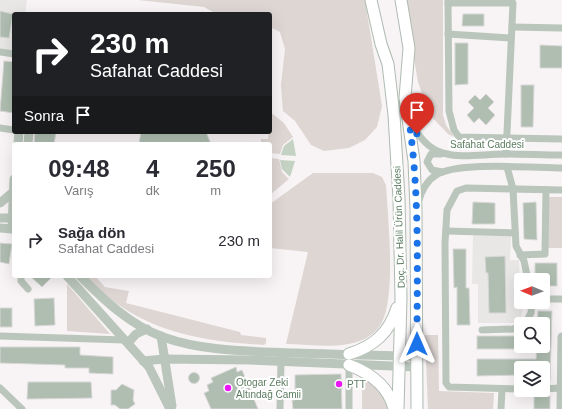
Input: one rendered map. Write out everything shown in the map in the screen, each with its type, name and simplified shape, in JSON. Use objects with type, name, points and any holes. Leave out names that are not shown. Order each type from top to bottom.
[{"type":"main road","name":"Doç. Dr. Halil Ürün Caddesi","points":[[372,0],[381,44],[388,64],[394,115],[399,199],[400,298],[398,409]]},
{"type":"main road","name":"Doç. Dr. Halil Ürün Caddesi","points":[[401,0],[409,48],[405,98],[414,161],[416,209],[417,409]]},
{"type":"main road","points":[[400,298],[405,307],[407,333],[412,336],[417,333]]},
{"type":"main road","points":[[394,409],[389,396],[375,379],[349,360],[383,335],[394,319],[400,298]]},
{"type":"street","points":[[506,154],[506,138],[513,3],[491,1],[448,1],[449,111],[454,130],[459,137],[506,138],[562,139]]},
{"type":"street","points":[[512,27],[562,28]]},
{"type":"street","points":[[448,34],[512,38]]},
{"type":"street","points":[[0,52],[12,54]]},
{"type":"street","name":"Safahat Caddesi","points":[[408,114],[422,140],[428,146],[445,154],[459,156],[506,154],[562,155]]},
{"type":"street","points":[[0,128],[12,130]]},
{"type":"street","points":[[442,172],[432,170],[427,162],[431,154],[445,154]]},
{"type":"street","points":[[506,167],[513,189],[516,246],[524,261],[527,273]]},
{"type":"street","points":[[416,209],[424,186],[430,179],[442,172],[460,168],[562,168]]},
{"type":"street","points":[[514,389],[449,387],[446,384],[447,210],[457,191],[466,188],[562,190]]},
{"type":"street","points":[[520,255],[545,254],[546,190]]},
{"type":"street","points":[[0,203],[12,193]]},
{"type":"street","points":[[0,218],[12,218]]},
{"type":"street","points":[[0,228],[12,229]]},
{"type":"street","points":[[446,231],[515,233]]},
{"type":"street","points":[[21,278],[21,281],[28,289]]},
{"type":"street","points":[[69,278],[148,367],[171,409]]},
{"type":"street","points":[[82,278],[108,304],[147,329],[161,336],[191,345],[227,350],[349,360]]},
{"type":"street","points":[[550,299],[562,299]]},
{"type":"street","points":[[0,336],[126,341],[147,329]]},
{"type":"street","points":[[482,330],[514,329]]},
{"type":"street","points":[[161,336],[171,409]]},
{"type":"street","points":[[561,403],[562,337]]},
{"type":"street","points":[[143,361],[164,359],[417,362]]},
{"type":"street","points":[[349,360],[349,409]]},
{"type":"street","points":[[280,409],[281,361]]},
{"type":"street","points":[[0,388],[22,409]]},
{"type":"street","points":[[550,388],[561,388]]},
{"type":"street","points":[[502,389],[502,409]]},
{"type":"shaded area","points":[[0,0],[27,0],[25,12],[12,12],[12,51],[0,49]]},
{"type":"shaded area","points":[[138,0],[365,0],[382,106],[377,127],[365,140],[349,148],[324,151],[311,145],[295,121],[283,111],[281,85],[285,49],[280,32],[272,28],[272,12],[213,12],[204,7]]},
{"type":"shaded area","points":[[404,0],[443,0],[443,115],[446,125],[454,137],[448,134],[429,114],[418,82]]},
{"type":"shaded area","points":[[272,114],[284,123],[293,137],[283,145],[280,154],[272,153],[272,142],[261,142],[261,139],[268,139],[268,134],[272,134]]},
{"type":"shaded area","points":[[293,139],[296,156],[281,155],[284,146]]},
{"type":"shaded area","points":[[272,158],[279,159],[282,172],[289,179],[272,193]]},
{"type":"shaded area","points":[[280,160],[295,161],[290,177],[282,169]]},
{"type":"shaded area","points":[[313,173],[373,173],[382,177],[386,185],[390,255],[389,293],[382,322],[371,335],[365,339],[344,345],[324,346],[286,344],[308,252],[272,248],[272,203]]},
{"type":"shaded area","points":[[549,197],[562,197],[562,248],[548,248]]},
{"type":"shaded area","points":[[473,235],[511,236],[510,260],[519,260],[520,273],[514,273],[514,309],[523,309],[521,317],[514,317],[514,323],[478,323],[478,284],[472,284]]},
{"type":"shaded area","points":[[88,278],[97,278],[105,287],[129,291],[126,303],[240,332],[241,335],[266,338],[266,343],[264,345],[239,343],[190,336],[146,321],[125,309],[105,294]]},
{"type":"shaded area","points":[[67,284],[110,334],[67,331]]},
{"type":"shaded area","points":[[425,335],[438,335],[439,391],[494,393],[493,409],[428,409]]},
{"type":"shaded area","points":[[362,374],[378,385],[389,409],[362,409]]},
{"type":"building","points":[[0,11],[12,14],[9,38],[0,37]]},
{"type":"building","points":[[463,14],[484,14],[484,26],[462,26]]},
{"type":"building","points":[[455,43],[468,43],[468,84],[455,85]]},
{"type":"building","points":[[540,45],[562,46],[562,68],[540,68]]},
{"type":"building","points":[[4,61],[12,62],[12,113],[0,111]]},
{"type":"building","points":[[521,85],[534,85],[533,127],[521,127]]},
{"type":"building","points":[[486,94],[494,102],[488,108],[495,115],[486,125],[479,118],[474,123],[467,115],[474,108],[468,102],[475,95],[480,100]]},
{"type":"building","points":[[35,134],[56,134],[54,142],[34,142]]},
{"type":"building","points":[[141,134],[207,134],[210,142],[139,142]]},
{"type":"building","points":[[473,202],[495,203],[495,224],[472,224]]},
{"type":"building","points":[[536,202],[537,240],[524,239],[523,203]]},
{"type":"building","points":[[0,243],[12,244],[9,264],[0,262]]},
{"type":"building","points":[[453,249],[466,249],[466,288],[469,288],[470,325],[457,325],[457,287],[454,288]]},
{"type":"building","points":[[505,256],[506,313],[489,313],[488,273],[486,273],[485,257]]},
{"type":"building","points":[[535,263],[557,263],[557,286],[550,286],[550,273],[535,273]]},
{"type":"building","points":[[32,278],[51,278],[42,287]]},
{"type":"building","points":[[54,298],[55,325],[35,326],[34,299]]},
{"type":"building","points":[[0,308],[12,308],[12,327],[0,327]]},
{"type":"building","points":[[538,311],[552,311],[550,381],[550,361],[514,361],[514,375],[477,376],[477,359],[536,359],[536,353],[550,353],[550,317],[538,317]]},
{"type":"building","points":[[477,336],[514,336],[514,349],[477,349]]},
{"type":"building","points":[[0,347],[80,347],[80,355],[113,357],[113,374],[89,373],[89,368],[65,368],[65,365],[0,363]]},
{"type":"building","name":"Otogar Zeki Altındağ Camii","points":[[236,367],[237,372],[242,370],[258,409],[211,409],[204,393],[209,391],[207,385],[213,382],[211,378]]},
{"type":"building","points":[[194,372],[198,374],[200,378],[198,382],[194,384],[190,382],[188,378],[190,374]]},
{"type":"building","points":[[341,374],[342,409],[293,409],[292,400],[295,400],[295,375]]},
{"type":"building","points":[[28,382],[91,382],[92,398],[27,399]]},
{"type":"building","points":[[122,384],[134,390],[133,400],[135,404],[128,409],[120,409],[115,405],[111,405],[111,390],[116,390]]},
{"type":"building","points":[[534,397],[550,397],[550,409],[534,409]]},
{"type":"place","name":"PTT","points":[[339,384]]},
{"type":"place","name":"Otogar Zeki Altındağ Camii","points":[[228,388]]},
{"type":"route","points":[[417,134],[408,114],[414,161],[416,209],[417,344]]}]
